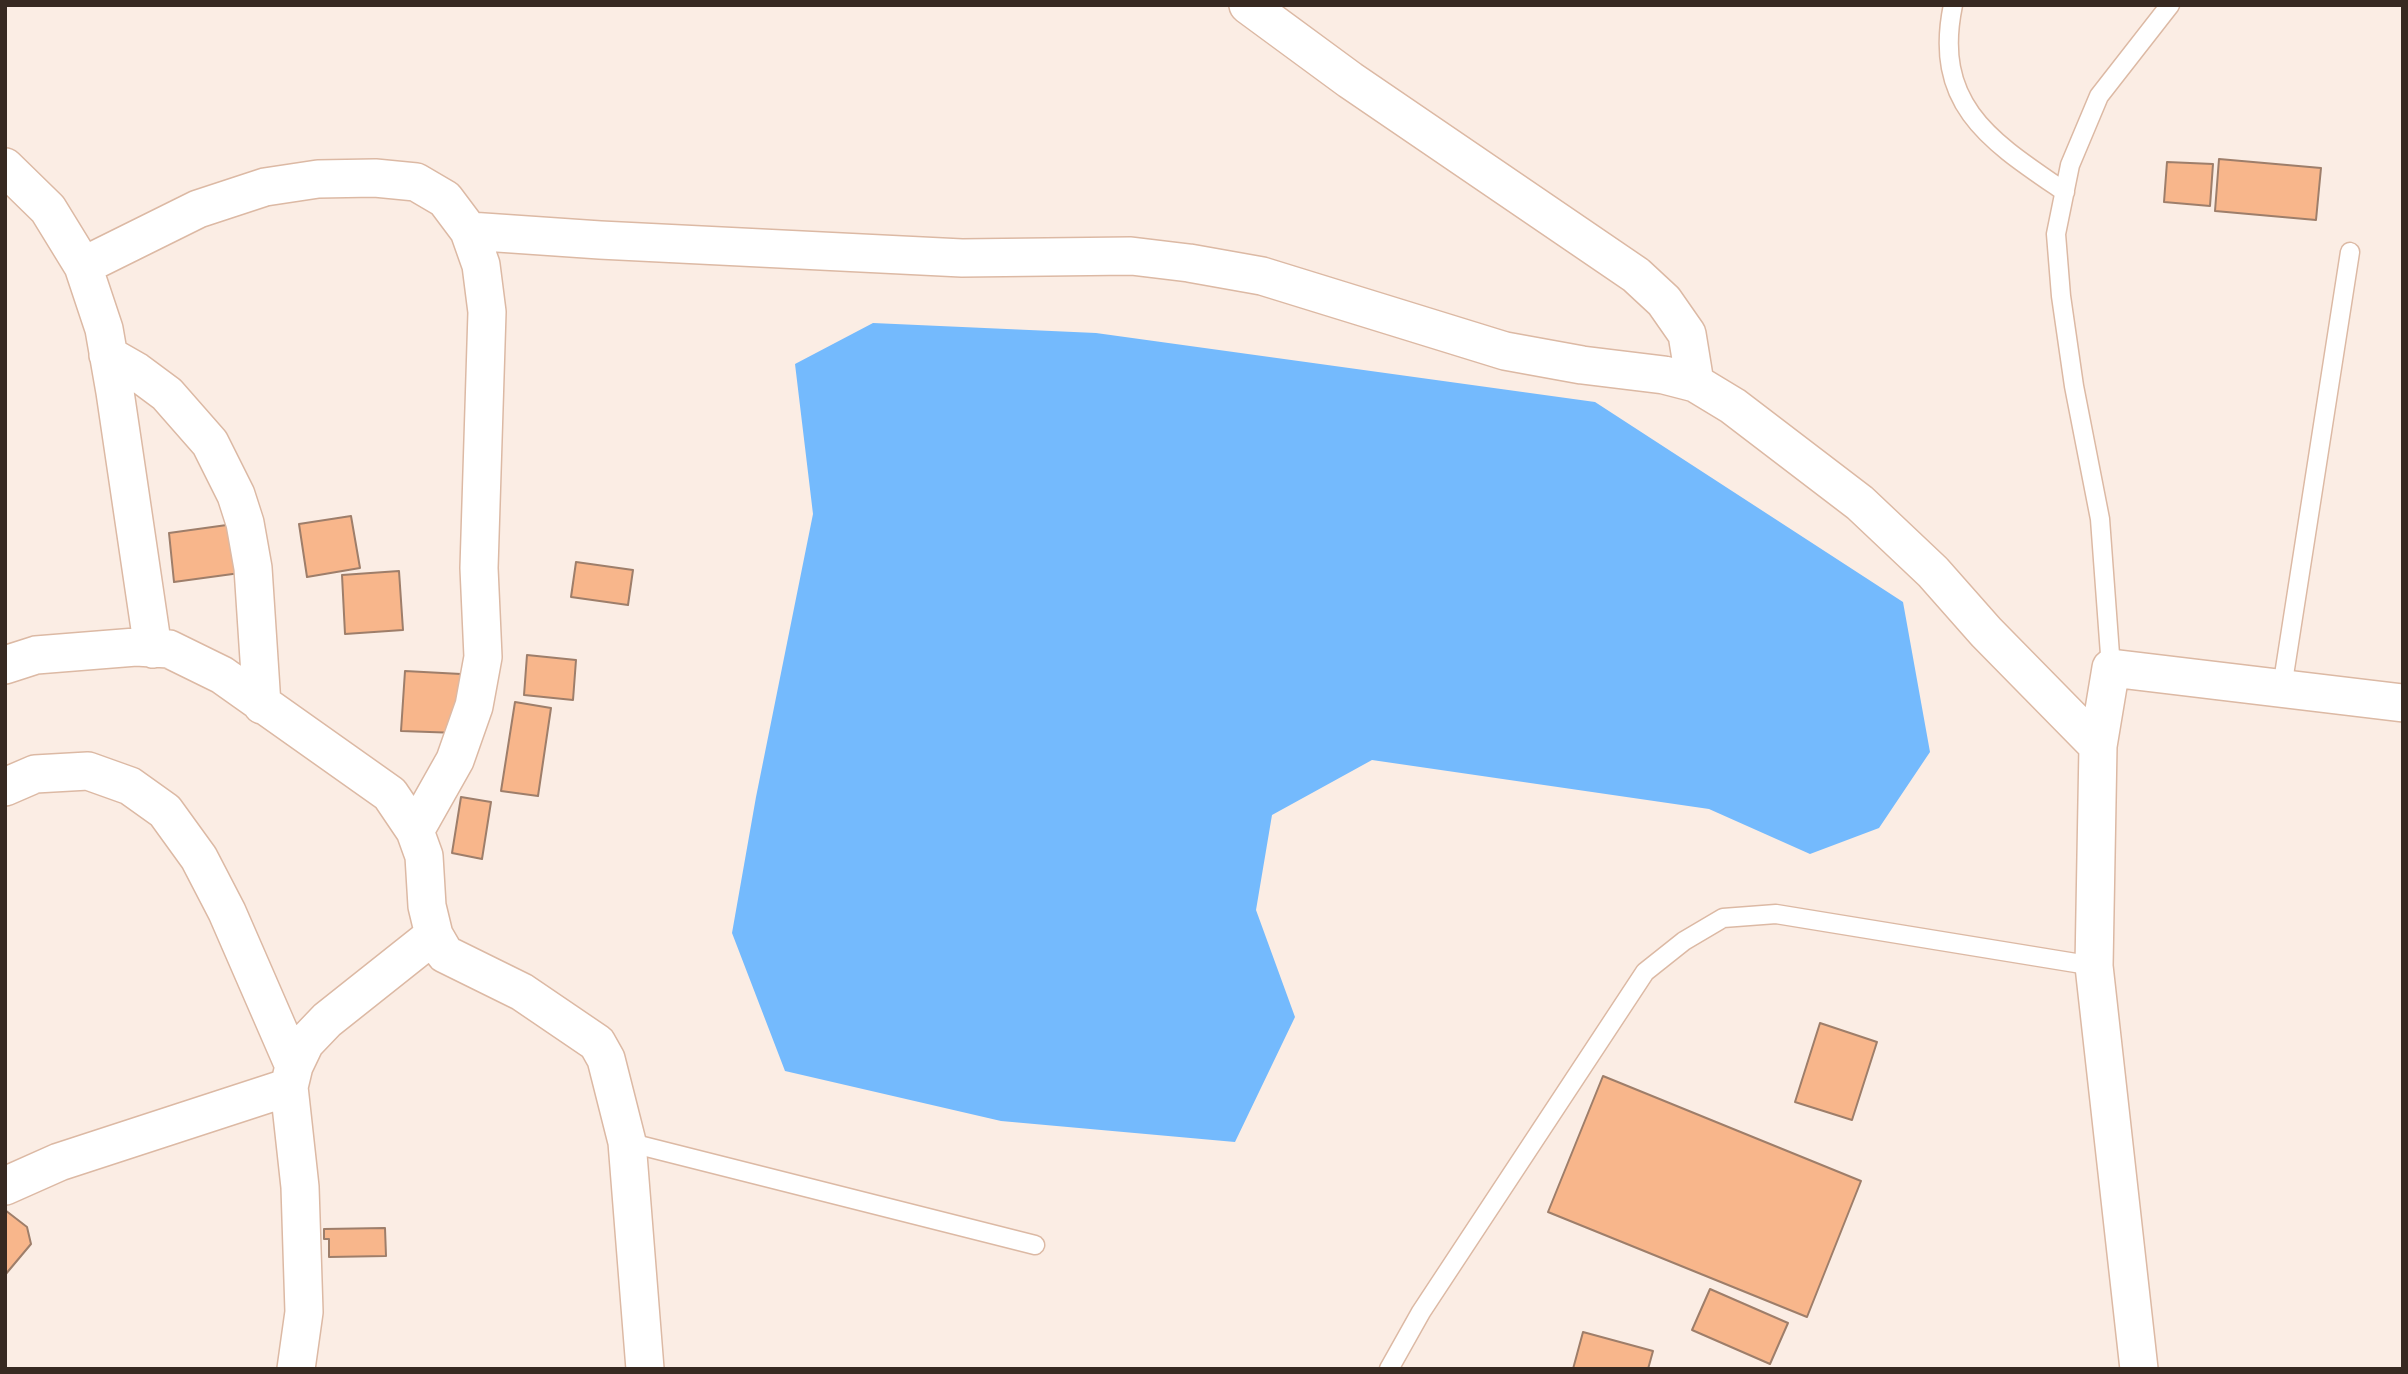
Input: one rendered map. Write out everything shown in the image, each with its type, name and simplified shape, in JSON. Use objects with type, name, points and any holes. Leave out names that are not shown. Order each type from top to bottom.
[{"type":"street","points":[[1248,5],[1350,80],[1636,275],[1664,301],[1687,334],[1695,383]]},
{"type":"street","points":[[5,167],[48,209],[83,266],[104,329],[153,649]]},
{"type":"street","points":[[83,266],[198,209],[265,187],[318,179],[375,178],[416,182],[445,199],[468,231],[481,265],[487,312],[479,568],[483,657],[474,706],[455,760],[415,831]]},
{"type":"street","points":[[468,231],[962,258],[1131,256],[1189,263],[1262,276],[1505,351],[1582,365],[1664,375],[1695,383],[1732,407],[1860,503],[1933,572],[1986,632],[2098,746]]},
{"type":"street","points":[[108,355],[136,370],[167,394],[210,443],[236,495],[245,523],[253,568],[262,705]]},
{"type":"street","points":[[5,666],[36,655],[135,647],[169,649],[222,675],[390,794],[415,831],[424,856],[427,906],[435,935],[445,954],[522,992],[597,1043],[606,1059],[627,1142],[645,1369]]},
{"type":"street","points":[[2139,1369],[2094,966],[2098,746],[2110,668],[2403,703]]},
{"type":"street","points":[[5,787],[35,774],[88,771],[130,786],[165,811],[199,858],[227,912],[292,1077],[300,1187],[304,1312],[296,1369]]},
{"type":"street","points":[[5,1186],[59,1162],[292,1077],[305,1043],[327,1020],[435,935]]},
{"type":"lane","points":[[1953,5],[1948,27],[1948,57],[1955,87],[1970,115],[2001,148],[2065,192]]},
{"type":"lane","points":[[2110,668],[2100,519],[2074,386],[2056,234],[2070,165],[2099,96],[2170,5]]},
{"type":"lane","points":[[2282,688],[2350,253]]},
{"type":"lane","points":[[1389,1369],[1420,1312],[1645,972],[1684,941],[1723,918],[1776,914],[2094,966]]},
{"type":"lane","points":[[627,1142],[1035,1245]]},
{"type":"water","points":[[873,323],[1096,333],[1595,402],[1903,602],[1930,752],[1879,828],[1810,854],[1709,809],[1372,760],[1272,815],[1256,910],[1295,1017],[1235,1142],[1001,1121],[785,1071],[732,933],[756,797],[813,514],[795,364]]},
{"type":"building","points":[[2219,159],[2321,168],[2316,220],[2215,211]]},
{"type":"building","points":[[2167,162],[2213,164],[2210,206],[2164,202]]},
{"type":"building","points":[[351,516],[360,568],[307,577],[299,524]]},
{"type":"building","points":[[234,524],[240,573],[174,582],[169,533]]},
{"type":"building","points":[[576,562],[633,570],[628,605],[571,597]]},
{"type":"building","points":[[399,571],[403,630],[345,634],[342,575]]},
{"type":"building","points":[[527,655],[576,660],[573,700],[524,695]]},
{"type":"building","points":[[405,671],[461,674],[458,733],[401,731]]},
{"type":"building","points":[[515,702],[551,708],[538,796],[501,791]]},
{"type":"building","points":[[461,797],[491,802],[482,859],[452,853]]},
{"type":"building","points":[[1820,1023],[1877,1042],[1852,1120],[1795,1102]]},
{"type":"building","points":[[1603,1076],[1861,1181],[1807,1317],[1548,1212]]},
{"type":"building","points":[[5,1210],[27,1227],[31,1244],[5,1275]]},
{"type":"building","points":[[385,1228],[386,1256],[329,1257],[329,1239],[324,1239],[324,1229]]},
{"type":"building","points":[[1710,1289],[1788,1323],[1770,1364],[1692,1330]]},
{"type":"building","points":[[1583,1332],[1653,1351],[1648,1369],[1573,1369]]}]
